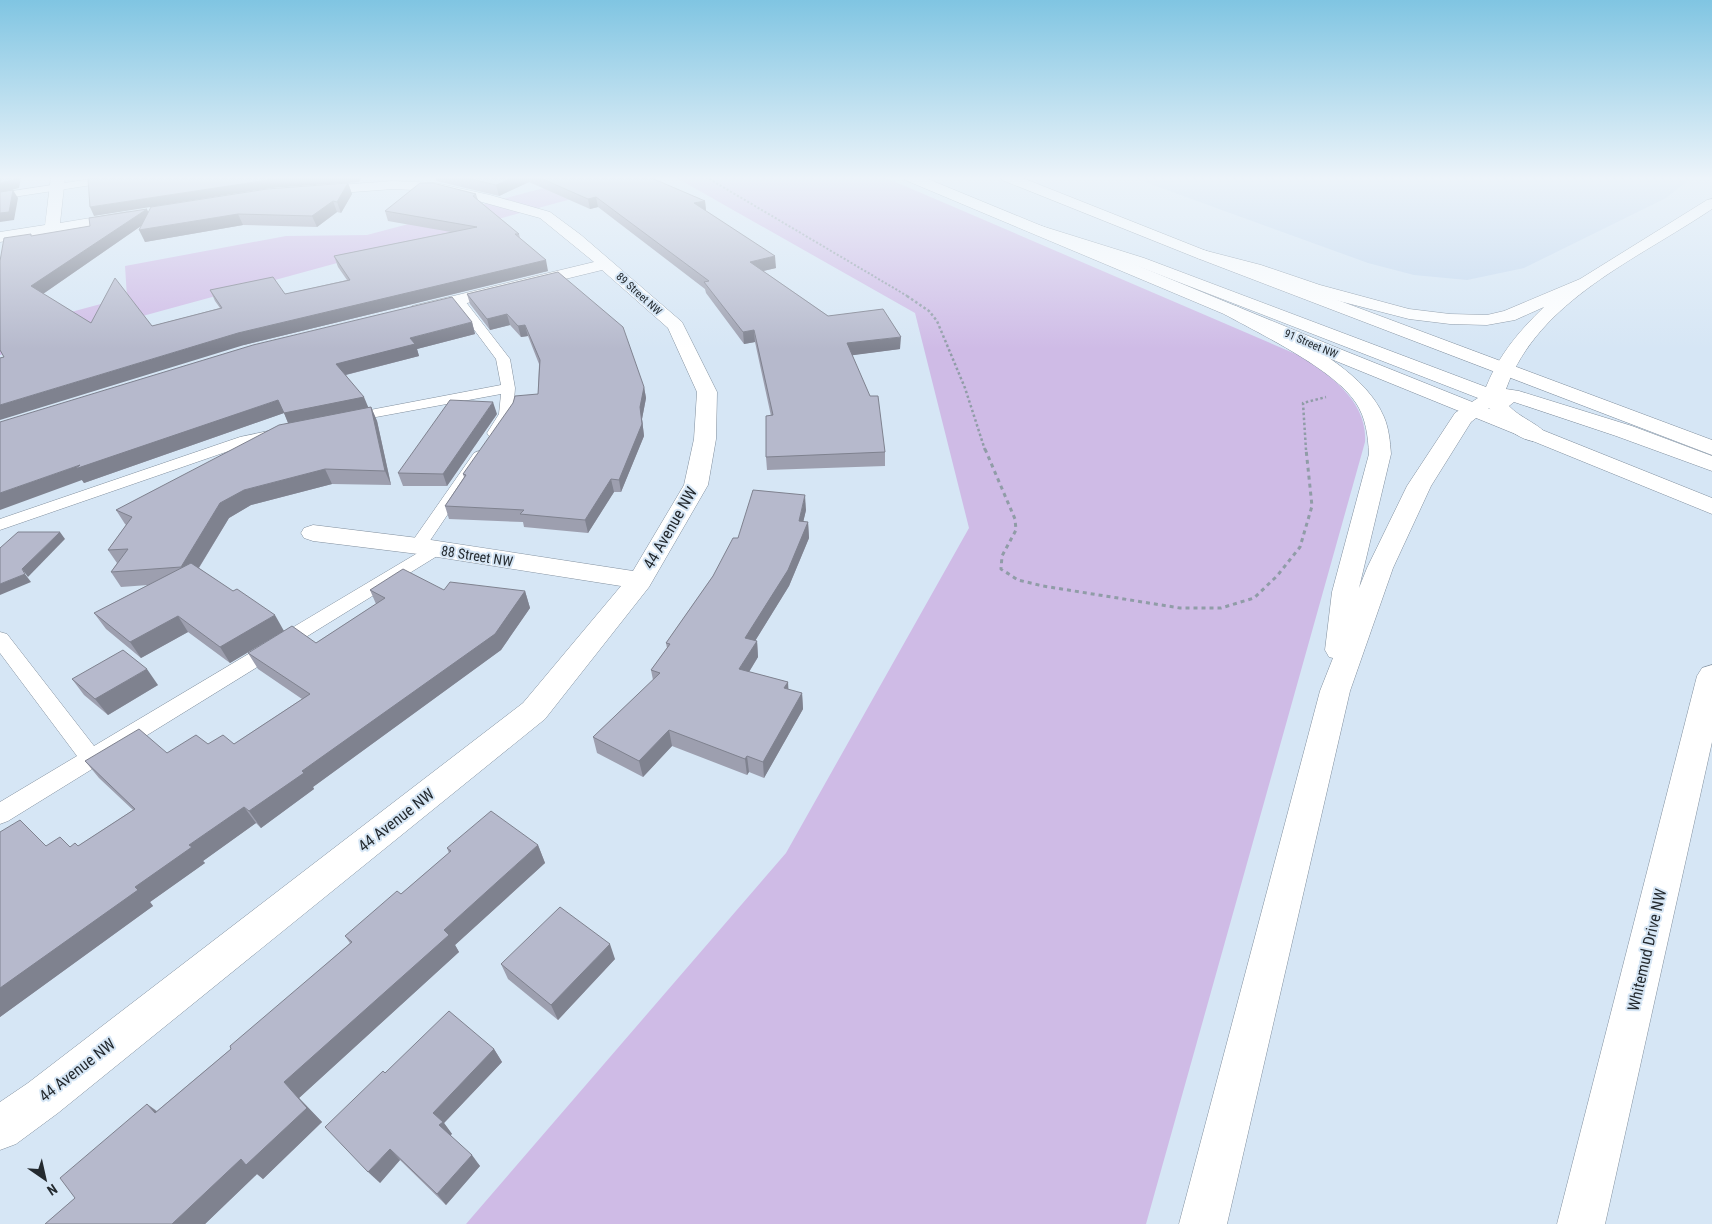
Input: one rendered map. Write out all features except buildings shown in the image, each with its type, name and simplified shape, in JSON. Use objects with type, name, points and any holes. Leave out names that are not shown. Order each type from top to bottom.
[{"type":"main road","points":[[0,237],[17,234]]},
{"type":"main road","name":"89 Street NW","points":[[569,234],[606,264],[676,326],[707,392],[705,440]]},
{"type":"main road","name":"91 Street NW","points":[[1047,234],[1537,436],[1622,440],[1712,448]]},
{"type":"main road","points":[[1052,234],[1138,261],[1493,396],[1622,440],[1712,464]]},
{"type":"main road","name":"91 Street NW","points":[[1150,234],[1504,370],[1622,440],[1712,507]]},
{"type":"main road","points":[[1203,1224],[1335,691],[1380,568],[1400,522],[1432,465],[1463,418],[1493,396],[1512,355],[1530,331],[1556,305],[1585,283],[1663,234]]},
{"type":"main road","points":[[1203,255],[1255,268],[1314,289],[1364,303],[1409,314],[1450,319],[1487,320],[1509,316],[1585,283]]},
{"type":"main road","points":[[401,314],[606,264]]},
{"type":"main road","points":[[1230,310],[1330,368],[1352,384],[1363,397],[1376,421],[1380,438],[1380,454],[1346,592],[1335,691]]},
{"type":"main road","points":[[1493,396],[1499,410],[1510,420],[1537,436]]},
{"type":"main road","name":"44 Avenue NW","points":[[0,1128],[50,1092],[534,711],[640,581],[696,485],[705,440]]},
{"type":"main road","points":[[1622,440],[1712,483]]},
{"type":"main road","name":"88 Street NW","points":[[313,533],[427,548],[640,581]]},
{"type":"main road","name":"Whitemud Drive NW","points":[[1581,1224],[1712,676]]},
{"type":"lane","points":[[0,814],[427,548],[506,414],[508,388],[503,359],[458,300]]},
{"type":"lane","points":[[338,421],[508,388]]},
{"type":"lane","points":[[0,525],[245,440],[291,430]]},
{"type":"lane","points":[[0,639],[91,758]]},
{"type":"path","points":[[802,234],[912,298],[929,311],[937,321],[965,388],[986,452],[1015,519],[1016,530],[1002,556],[1001,569],[1018,580],[1043,586],[1180,608],[1221,608],[1254,598],[1277,576],[1300,547],[1312,506],[1303,403],[1321,397],[1363,397]]},
{"type":"shaded area","points":[[443,234],[0,355],[0,331],[127,297],[125,266],[286,236]]},
{"type":"shaded area","points":[[776,234],[1017,234],[1298,355],[1334,380],[1344,390],[1353,401],[1364,427],[1365,442],[1146,1224],[466,1224],[786,853],[969,528],[915,313]]},
{"type":"shaded area","points":[[1288,234],[1593,234],[1524,268],[1467,280],[1414,275],[1368,263]]}]
